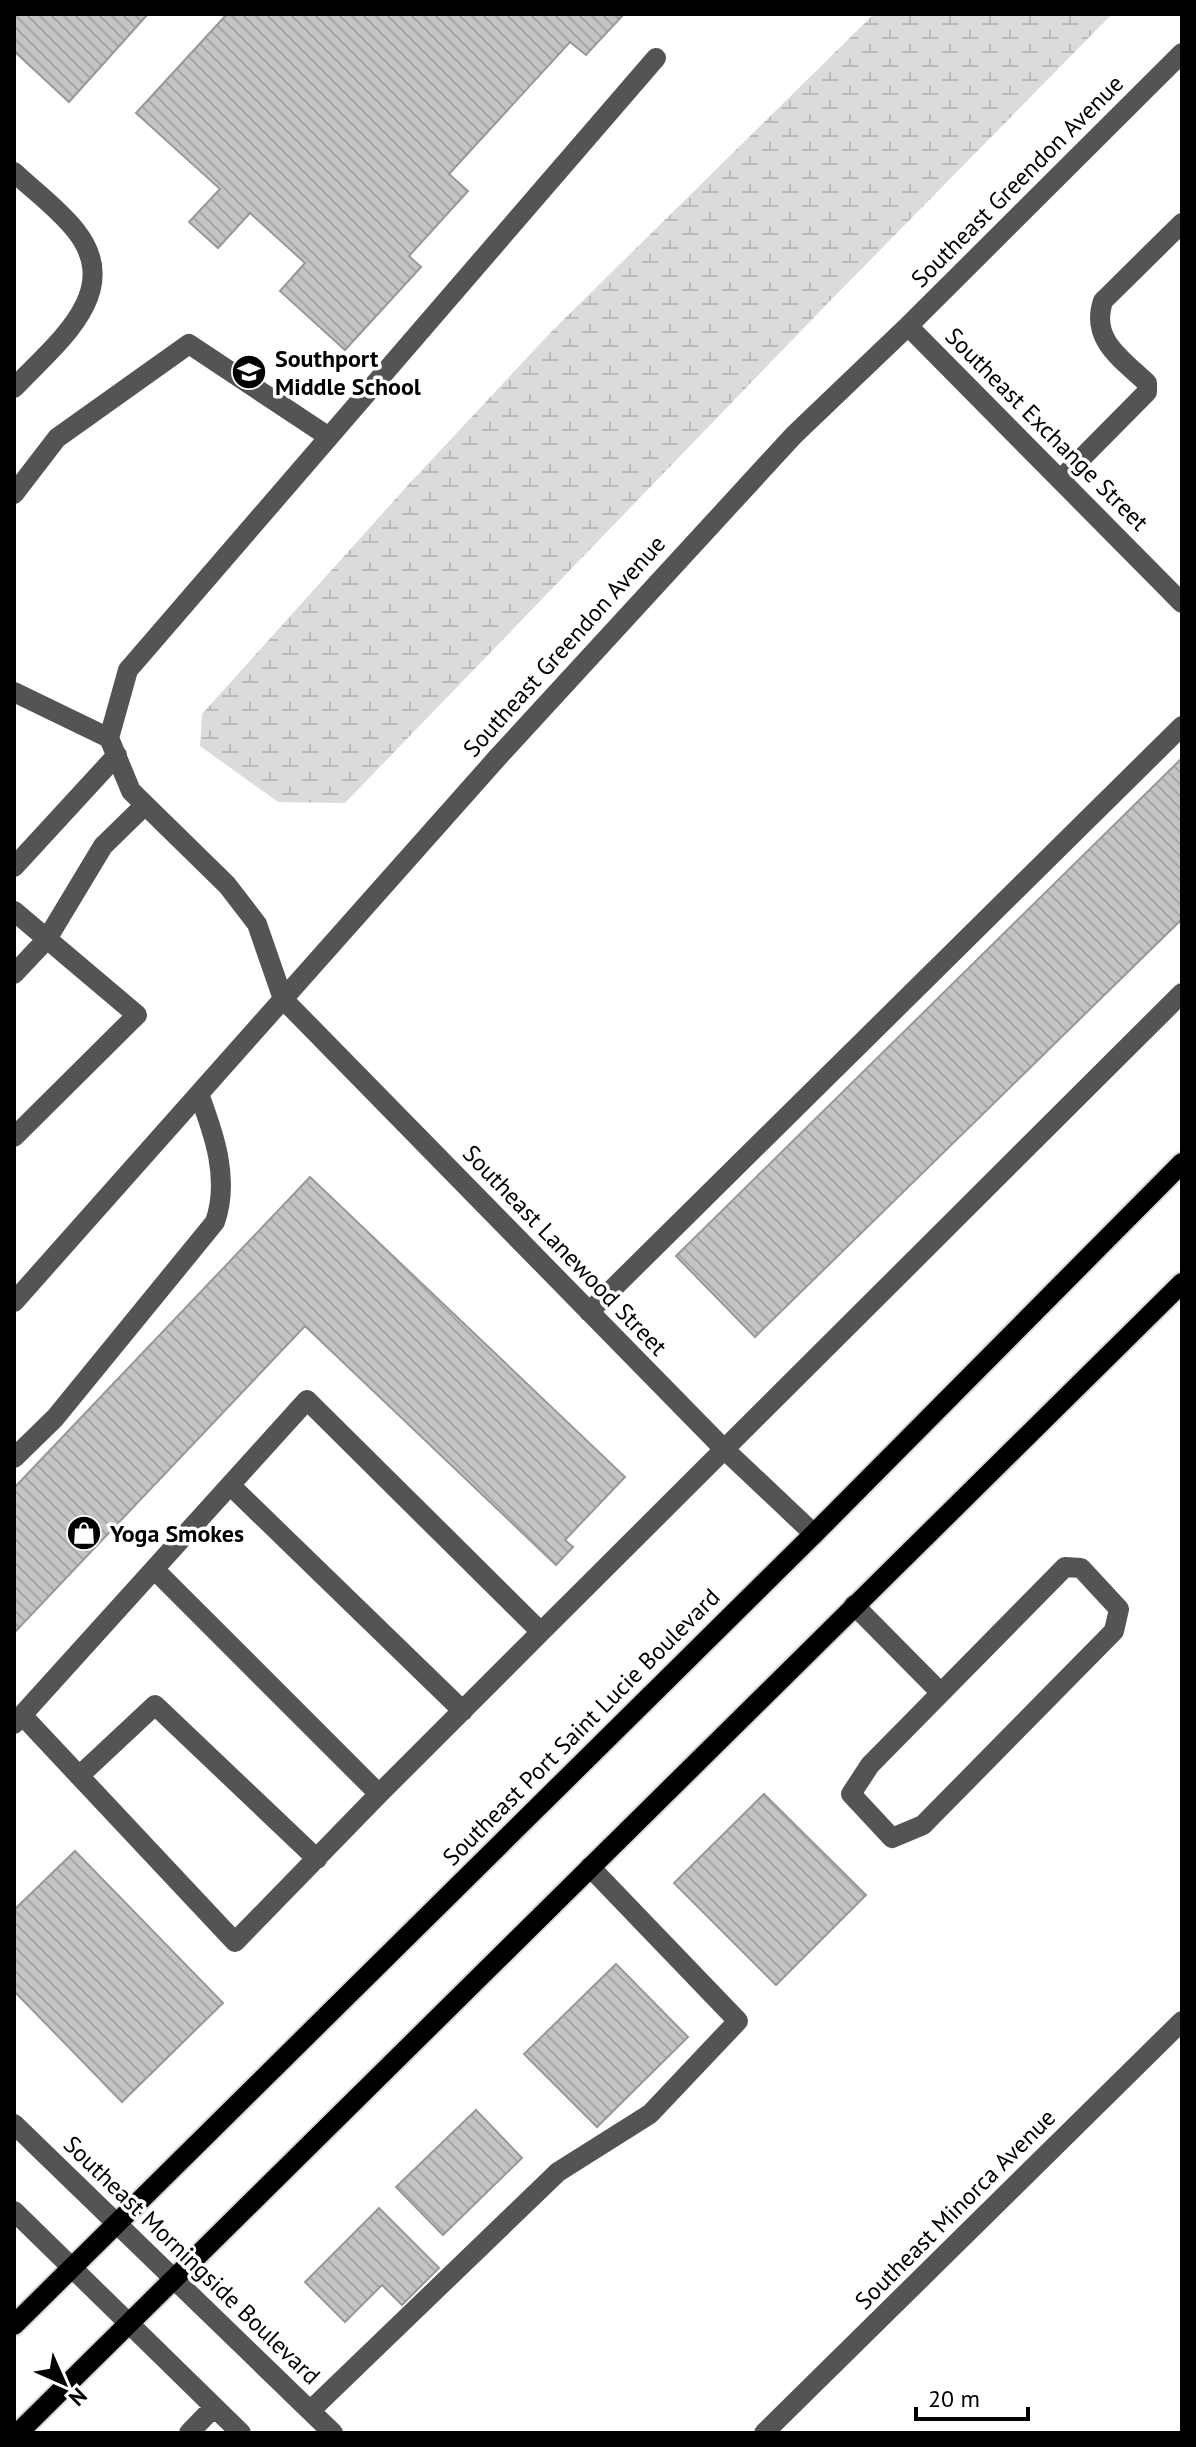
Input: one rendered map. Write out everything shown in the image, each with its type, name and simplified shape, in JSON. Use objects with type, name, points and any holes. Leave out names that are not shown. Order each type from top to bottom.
[{"type":"main road","name":"Southeast Port Saint Lucie Boulevard","points":[[14,2325],[814,1534],[1182,1163]]},
{"type":"main road","points":[[18,2433],[1182,1283]]},
{"type":"street","points":[[14,867],[113,746],[128,670],[656,58]]},
{"type":"street","name":"Southeast Greendon Avenue","points":[[14,1302],[498,757],[794,435],[1180,60]]},
{"type":"street","points":[[14,172],[76,231],[92,257],[93,287],[83,313],[14,388]]},
{"type":"street","points":[[1060,480],[1147,392],[1147,383],[1109,347],[1102,334],[1099,313],[1103,301],[1182,223]]},
{"type":"street","name":"Southeast Exchange Street","points":[[908,326],[1182,603]]},
{"type":"street","points":[[14,494],[57,438],[189,344],[329,437]]},
{"type":"street","points":[[14,692],[113,746],[131,791],[227,885],[257,924],[283,999]]},
{"type":"street","points":[[589,1312],[1182,726]]},
{"type":"street","points":[[14,974],[47,939],[103,846],[145,805]]},
{"type":"street","points":[[14,911],[137,1015],[14,1137]]},
{"type":"street","points":[[541,1632],[307,1400],[18,1719],[79,1776],[235,1942],[723,1448],[1182,993]]},
{"type":"street","name":"Southeast Lanewood Street","points":[[283,999],[723,1448],[814,1534]]},
{"type":"street","points":[[14,1458],[55,1418],[215,1222],[221,1205],[221,1185],[213,1132],[199,1094]]},
{"type":"street","points":[[230,1485],[463,1711]]},
{"type":"street","points":[[1065,1567],[1081,1568],[1119,1609],[1114,1631],[923,1825],[892,1838],[851,1794],[870,1765],[941,1693],[1065,1567]]},
{"type":"street","points":[[154,1569],[379,1794]]},
{"type":"street","points":[[854,1605],[941,1693]]},
{"type":"street","points":[[79,1776],[155,1705],[317,1859]]},
{"type":"street","points":[[311,2410],[558,2172],[650,2114],[738,2021],[590,1867]]},
{"type":"street","name":"Southeast Minorca Avenue","points":[[764,2433],[1182,2021]]},
{"type":"street","name":"Southeast Morningside Boulevard","points":[[14,2124],[333,2433]]},
{"type":"street","points":[[14,2211],[241,2433]]},
{"type":"street","points":[[189,2433],[214,2407]]},
{"type":"green space","points":[[874,14],[1112,14],[345,803],[278,802],[200,746],[202,714],[409,484],[552,331]]},
{"type":"building","points":[[14,14],[148,14],[69,102],[14,51]]},
{"type":"building","points":[[227,14],[624,14],[586,55],[570,42],[449,174],[468,191],[409,256],[421,267],[345,350],[280,291],[305,263],[250,213],[218,248],[189,222],[220,189],[136,113]]},
{"type":"building","points":[[1182,758],[1182,919],[755,1337],[676,1256]]},
{"type":"building","points":[[310,1177],[625,1477],[565,1540],[573,1547],[556,1565],[305,1326],[14,1633],[14,1488]]},
{"type":"building","points":[[764,1794],[866,1895],[776,1985],[674,1883]]},
{"type":"building","points":[[75,1851],[223,2003],[122,2102],[14,1991],[14,1910]]},
{"type":"building","points":[[616,1964],[688,2037],[597,2127],[524,2054]]},
{"type":"building","points":[[476,2110],[522,2158],[443,2235],[396,2187]]},
{"type":"building","points":[[379,2208],[439,2268],[402,2305],[382,2285],[345,2322],[305,2282]]},
{"type":"place","name":"Southport Middle School","points":[[249,372]]},
{"type":"place","name":"Yoga Smokes","points":[[84,1533]]}]
